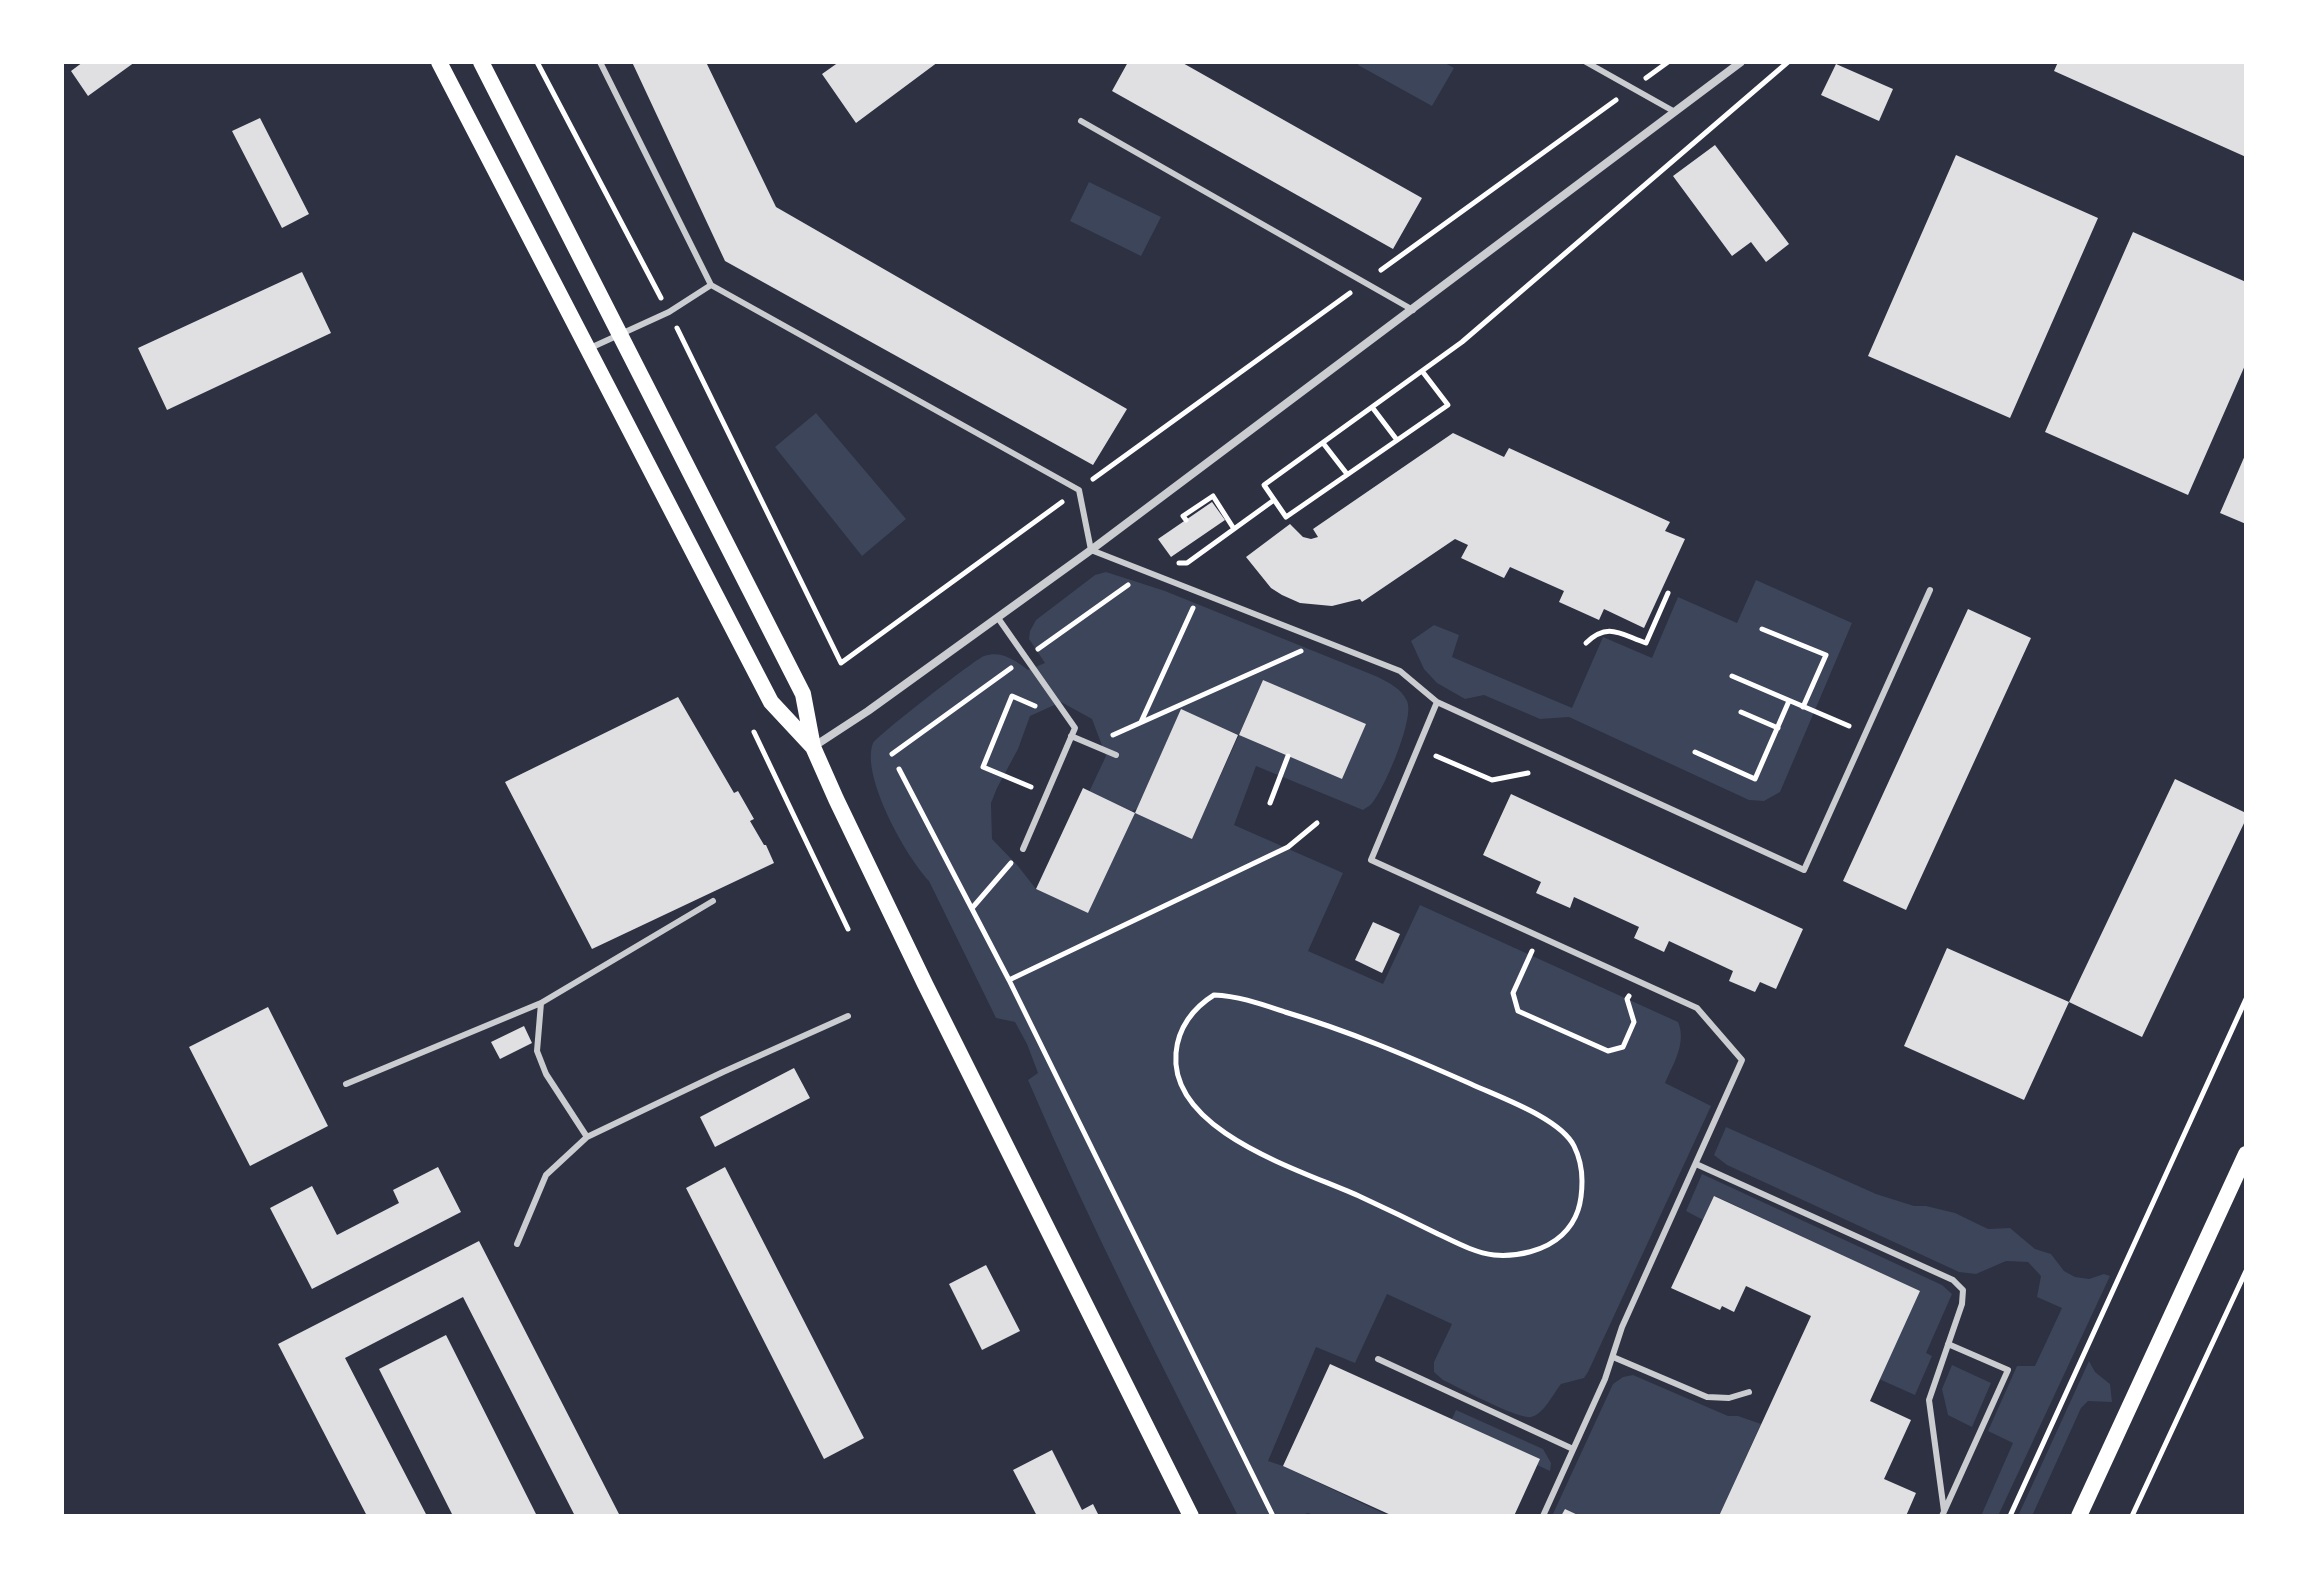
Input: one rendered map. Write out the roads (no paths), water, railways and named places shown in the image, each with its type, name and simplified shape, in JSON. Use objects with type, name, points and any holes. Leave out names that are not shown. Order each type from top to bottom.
[{"type":"main road","points":[[439,62],[771,702],[813,747]]},
{"type":"main road","points":[[481,62],[803,694],[813,747],[925,984],[1191,1516]]},
{"type":"main road","points":[[2079,1516],[2246,1154]]},
{"type":"street","points":[[813,747],[868,711],[1091,550],[1741,62]]},
{"type":"lane","points":[[600,62],[711,285],[1079,490],[1091,550],[1400,671],[1437,702],[1804,870],[1930,590]]},
{"type":"lane","points":[[1586,62],[1675,112]]},
{"type":"lane","points":[[1081,121],[1413,310]]},
{"type":"lane","points":[[588,349],[669,312],[711,285]]},
{"type":"lane","points":[[998,618],[1075,728],[1023,849]]},
{"type":"lane","points":[[1437,702],[1371,860],[1697,1008],[1742,1060],[1622,1327],[1605,1379],[1543,1516]]},
{"type":"lane","points":[[1071,736],[1116,755]]},
{"type":"lane","points":[[346,1084],[541,1003],[713,901]]},
{"type":"lane","points":[[541,1003],[537,1051],[546,1074],[587,1137]]},
{"type":"lane","points":[[517,1244],[546,1175],[587,1137],[848,1016]]},
{"type":"lane","points":[[1696,1164],[1953,1280],[1963,1290],[1962,1304],[1929,1400],[1943,1514]]},
{"type":"lane","points":[[1943,1514],[2008,1370],[1948,1344]]},
{"type":"lane","points":[[1613,1357],[1707,1397],[1729,1398],[1749,1392]]},
{"type":"lane","points":[[1378,1359],[1573,1449]]}]
